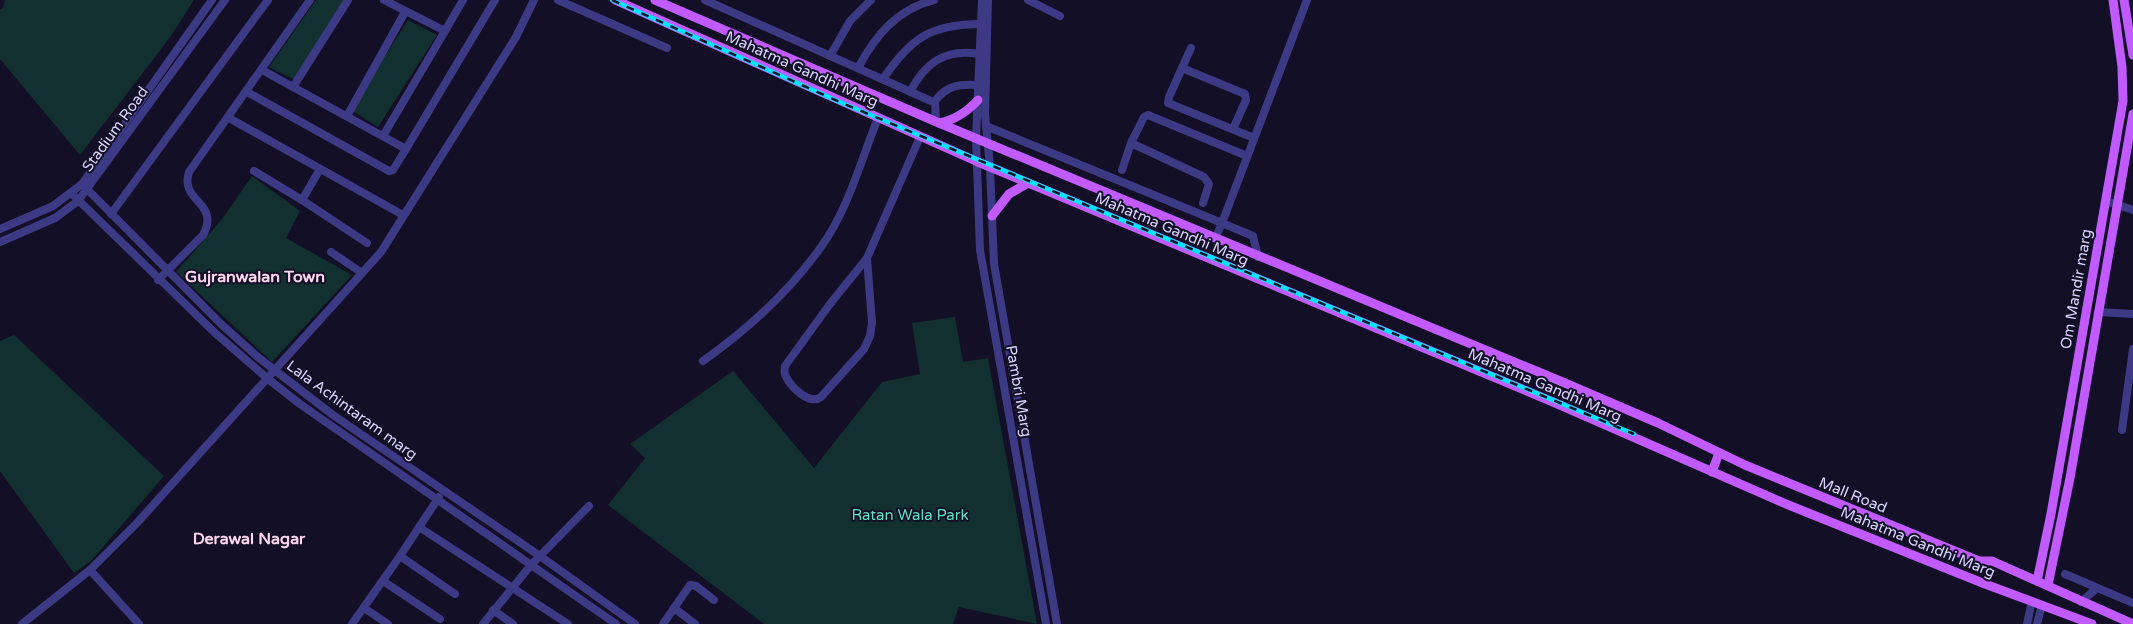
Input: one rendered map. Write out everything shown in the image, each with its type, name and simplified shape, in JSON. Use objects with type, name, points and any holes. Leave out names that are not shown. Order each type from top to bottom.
[{"type":"main road","name":"Mahatma Gandhi Marg","points":[[615,0],[978,162],[1553,402],[1841,527],[1985,584],[2032,600],[2074,620],[2092,624]]},
{"type":"main road","name":"Mahatma Gandhi Marg","points":[[656,0],[1215,239],[1565,383]]},
{"type":"main road","name":"Om Mandir marg","points":[[2037,581],[2051,514],[2117,141],[2123,83],[2119,34],[2113,0]]},
{"type":"main road","points":[[2124,0],[2133,55]]},
{"type":"main road","points":[[938,122],[948,121],[966,113],[978,100]]},
{"type":"main road","name":"Om Mandir marg","points":[[2048,585],[2070,478],[2098,312],[2131,143],[2133,114]]},
{"type":"main road","points":[[992,216],[1009,194],[1028,183]]},
{"type":"main road","name":"Mall Road","points":[[1565,383],[1658,423],[1745,465],[1979,561],[1992,561],[2133,624]]},
{"type":"main road","points":[[1712,472],[1719,453]]},
{"type":"street","name":"Stadium Road","points":[[0,242],[56,218],[78,201],[85,187],[212,0]]},
{"type":"street","name":"Stadium Road","points":[[4,227],[53,206],[85,187],[225,0]]},
{"type":"street","points":[[112,214],[268,0]]},
{"type":"street","points":[[158,280],[203,235],[207,226],[207,212],[187,188],[186,181],[189,172],[229,118],[310,0]]},
{"type":"street","points":[[293,87],[348,0]]},
{"type":"street","points":[[384,0],[445,31]]},
{"type":"street","points":[[383,136],[463,0]]},
{"type":"street","points":[[247,92],[389,171],[393,170],[494,0]]},
{"type":"street","points":[[22,624],[90,570],[136,524],[381,252],[516,37],[534,0]]},
{"type":"street","points":[[558,0],[667,48]]},
{"type":"street","points":[[705,0],[910,92],[935,101]]},
{"type":"street","points":[[830,56],[850,21],[872,0]]},
{"type":"street","points":[[858,68],[868,49],[880,33],[894,20],[910,9],[934,0]]},
{"type":"street","name":"Pambri Marg","points":[[982,0],[976,138],[983,273],[1046,624]]},
{"type":"street","name":"Pambri Marg","points":[[988,0],[986,126],[990,167],[994,264],[1057,624]]},
{"type":"street","points":[[1028,0],[1060,16]]},
{"type":"street","points":[[1215,239],[1307,0]]},
{"type":"street","points":[[347,116],[405,12]]},
{"type":"street","points":[[883,79],[899,55],[918,39],[936,30],[960,24],[981,24]]},
{"type":"street","points":[[1191,48],[1168,103],[1254,138]]},
{"type":"street","points":[[910,92],[918,78],[935,61],[958,53],[979,54]]},
{"type":"street","points":[[1182,68],[1245,94],[1246,100],[1233,129]]},
{"type":"street","points":[[262,70],[406,149]]},
{"type":"street","points":[[938,122],[935,101],[940,94],[951,86],[978,85]]},
{"type":"street","points":[[1122,170],[1131,142],[1144,117],[1148,115],[1247,156]]},
{"type":"street","points":[[229,118],[403,215]]},
{"type":"street","points":[[704,361],[748,327],[784,293],[822,246],[839,216],[878,118]]},
{"type":"street","points":[[986,126],[1253,236],[1258,257]]},
{"type":"street","points":[[867,258],[872,323],[870,336],[864,349],[821,396],[812,400],[805,398],[786,376],[785,366],[830,304],[867,258],[920,137]]},
{"type":"street","points":[[2117,141],[2131,143]]},
{"type":"street","points":[[1131,142],[1204,177],[1209,184],[1203,203]]},
{"type":"street","points":[[302,200],[320,169]]},
{"type":"street","points":[[254,171],[367,243]]},
{"type":"street","name":"Lala Achintaram marg","points":[[85,187],[221,324],[275,371],[333,415],[540,556],[635,624]]},
{"type":"street","name":"Lala Achintaram marg","points":[[72,194],[158,280],[268,379],[616,624]]},
{"type":"street","points":[[2106,201],[2133,210]]},
{"type":"street","points":[[4,227],[12,237]]},
{"type":"street","points":[[331,252],[362,273]]},
{"type":"street","points":[[2098,312],[2133,314]]},
{"type":"street","points":[[214,332],[221,324]]},
{"type":"street","points":[[2122,430],[2133,349]]},
{"type":"street","points":[[327,422],[333,415]]},
{"type":"street","points":[[1017,459],[1028,457]]},
{"type":"street","points":[[352,624],[400,556],[442,490]]},
{"type":"street","points":[[483,624],[530,565],[589,506]]},
{"type":"street","points":[[419,527],[568,624]]},
{"type":"street","points":[[400,556],[455,594]]},
{"type":"street","points":[[90,570],[138,624]]},
{"type":"street","points":[[2064,574],[2133,603]]},
{"type":"street","points":[[383,581],[440,618]]},
{"type":"street","points":[[663,624],[690,585],[694,584],[714,600]]},
{"type":"street","points":[[2081,602],[2097,588]]},
{"type":"street","points":[[2027,624],[2032,600]]},
{"type":"street","points":[[2038,624],[2042,605]]},
{"type":"street","points":[[364,608],[388,624]]},
{"type":"street","points":[[674,608],[696,624]]},
{"type":"street","points":[[493,610],[513,624]]},
{"type":"green space","points":[[5,0],[194,0],[171,36],[80,155],[0,59],[0,10],[3,8]]},
{"type":"green space","points":[[316,0],[350,0],[299,82],[269,67]]},
{"type":"green space","points":[[408,20],[437,35],[378,127],[351,110]]},
{"type":"green space","points":[[252,176],[300,211],[286,238],[352,275],[272,362],[176,272],[222,219]]},
{"type":"green space","name":"Ratan Wala Park","points":[[955,317],[963,362],[988,358],[1037,624],[959,607],[953,624],[764,624],[608,505],[645,458],[630,444],[733,371],[814,468],[882,382],[920,374],[912,323]]},
{"type":"green space","points":[[14,335],[164,476],[91,561],[74,573],[0,471],[0,341]]},
{"type":"railway","points":[[612,0],[842,103],[1634,434]]},
{"type":"district","name":"Gujranwalan Town","points":[[255,277]]},
{"type":"district","name":"Derawal Nagar","points":[[249,539]]}]
